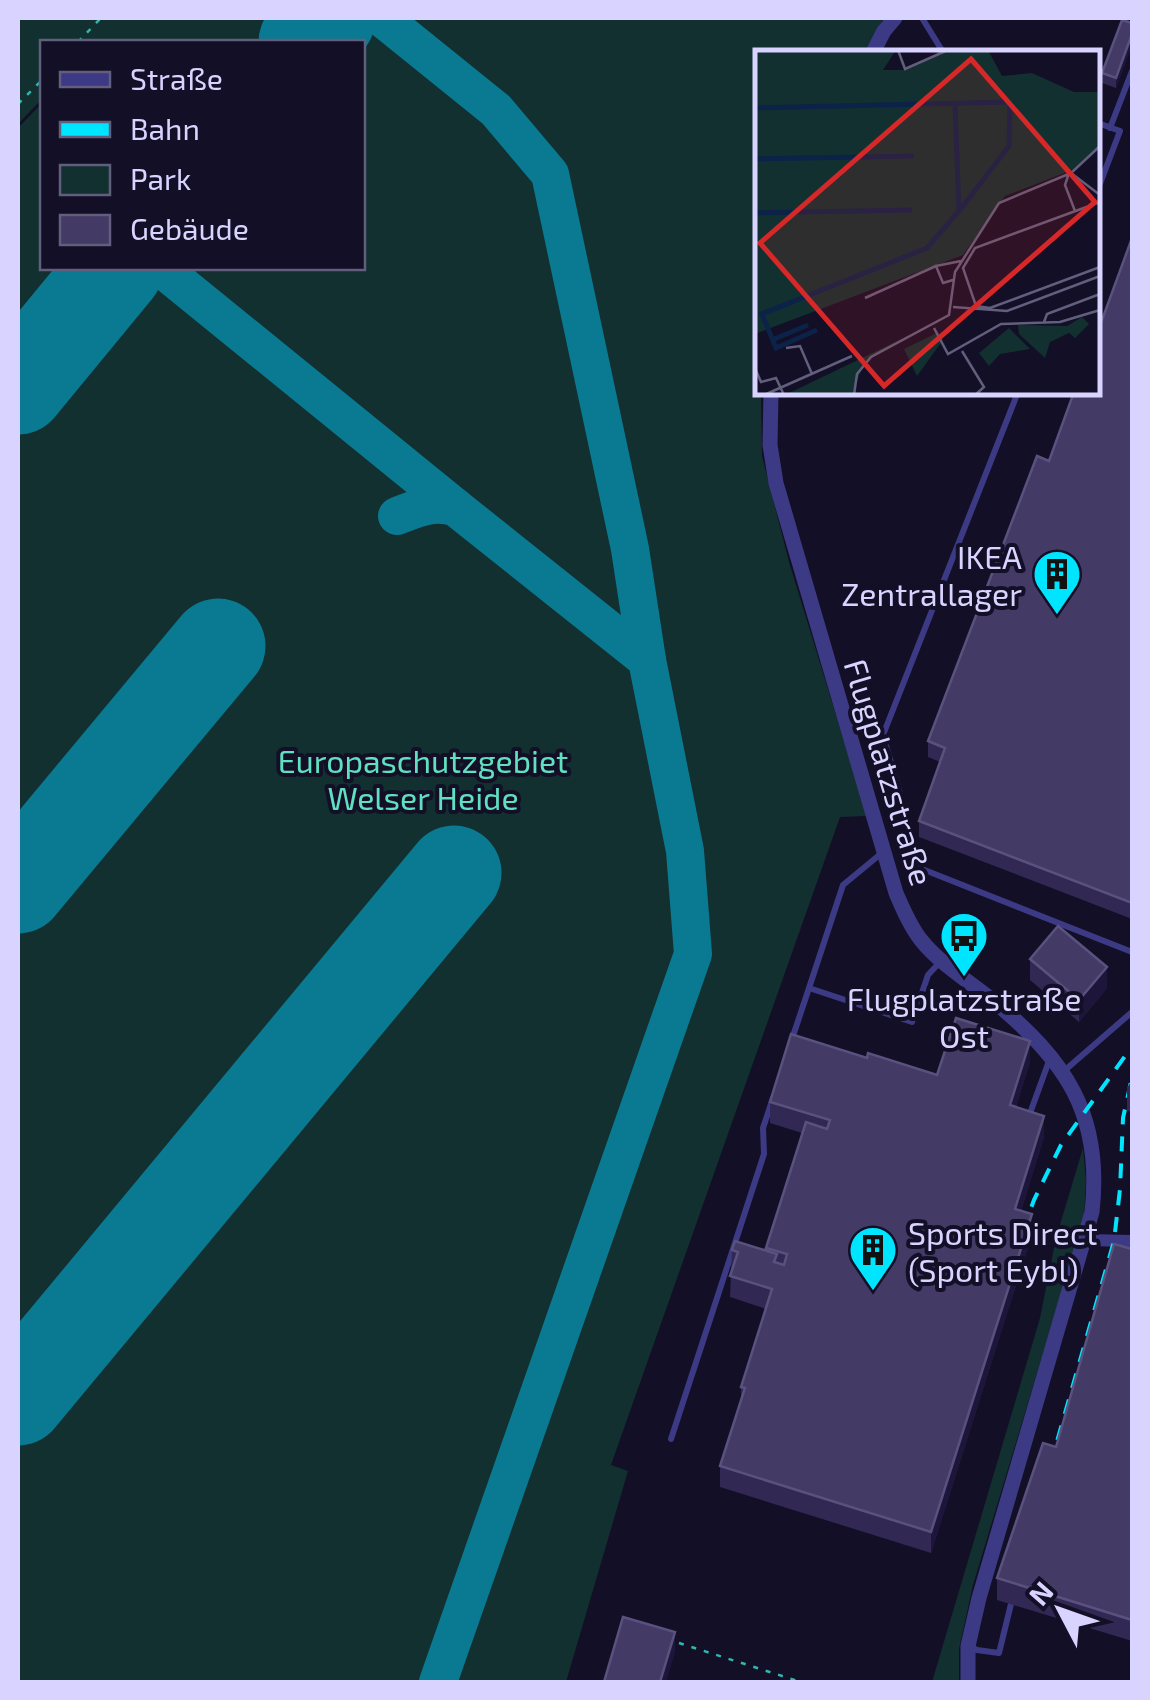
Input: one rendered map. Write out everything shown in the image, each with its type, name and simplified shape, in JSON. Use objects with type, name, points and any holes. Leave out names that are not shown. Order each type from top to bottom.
[{"type":"street","points":[[874,50],[895,18]]},
{"type":"street","name":"Flugplatzstraße","points":[[771,395],[770,445],[776,482],[896,893],[923,942],[1051,1056],[1087,1121],[1094,1157],[1095,1184],[1086,1240],[979,1598],[968,1646],[968,1682]]},
{"type":"street","points":[[1086,1240],[1132,1240]]},
{"type":"lane","points":[[922,18],[942,50]]},
{"type":"lane","points":[[1110,128],[1132,71]]},
{"type":"lane","points":[[1100,124],[1120,132],[1100,185]]},
{"type":"lane","points":[[1017,395],[883,735],[922,869],[1132,952]]},
{"type":"lane","points":[[792,1040],[844,886],[883,852]]},
{"type":"lane","points":[[809,988],[912,1022],[928,975],[942,960]]},
{"type":"lane","points":[[1063,1072],[1132,1012]]},
{"type":"lane","points":[[1029,1116],[1051,1056]]},
{"type":"lane","points":[[672,1438],[764,1154],[763,1128],[774,1093]]},
{"type":"lane","points":[[968,1646],[999,1653],[1011,1604]]},
{"type":"path","points":[[80,40],[101,18]]},
{"type":"path","points":[[18,104],[40,82]]},
{"type":"path","points":[[679,1643],[801,1682]]},
{"type":"green space","name":"Europaschutzgebiet Welser Heide","points":[[18,18],[884,18],[865,50],[755,50],[755,395],[761,395],[762,456],[789,562],[867,816],[840,817],[611,1465],[628,1471],[566,1682],[18,1682],[18,128],[40,105],[40,270],[365,270],[365,40],[40,40],[40,101],[18,124]]},
{"type":"green space","points":[[1083,1148],[1084,1217],[973,1585],[959,1649],[959,1682],[932,1682],[1040,1318],[1056,1238]]},
{"type":"building","points":[[1122,20],[1132,23],[1132,34],[1116,78],[1102,73]]},
{"type":"building","name":"IKEA Zentrallager","points":[[1132,238],[1132,903],[919,821],[945,748],[928,741],[1037,456],[1049,461],[1073,395],[1100,395],[1100,326]]},
{"type":"building","points":[[1058,926],[1107,967],[1079,1000],[1030,959]]},
{"type":"building","name":"Sports Direct (Sport Eybl)","points":[[956,1018],[1030,1041],[1010,1105],[1044,1116],[1015,1209],[1032,1214],[931,1532],[720,1466],[772,1289],[730,1276],[738,1252],[732,1250],[735,1241],[777,1254],[774,1262],[784,1265],[787,1254],[766,1248],[806,1122],[827,1129],[830,1120],[770,1102],[791,1034],[937,1075]]},
{"type":"building","points":[[1114,1244],[1132,1249],[1132,1620],[997,1578],[1043,1443],[1056,1447]]},
{"type":"building","points":[[623,1617],[675,1632],[660,1682],[604,1682]]},
{"type":"taxiway","points":[[382,18],[496,110],[550,174],[630,549],[647,660]]},
{"type":"taxiway","points":[[163,270],[647,660],[685,851],[693,954],[438,1682]]},
{"type":"taxiway","points":[[397,516],[432,505],[455,507]]},
{"type":"runway","points":[[308,40],[328,18]]},
{"type":"runway","points":[[18,387],[114,270]]},
{"type":"runway","points":[[18,886],[218,646]]},
{"type":"runway","points":[[18,1398],[454,873]]},
{"type":"railway","points":[[1022,1232],[1061,1145],[1128,1052]]},
{"type":"railway","points":[[1050,1466],[1114,1241],[1123,1118],[1132,1077]]},
{"type":"place","name":"IKEA Zentrallager","points":[[1057,616]]},
{"type":"place","name":"Flugplatzstraße Ost","points":[[964,978]]},
{"type":"place","name":"Sports Direct (Sport Eybl)","points":[[873,1292]]}]
